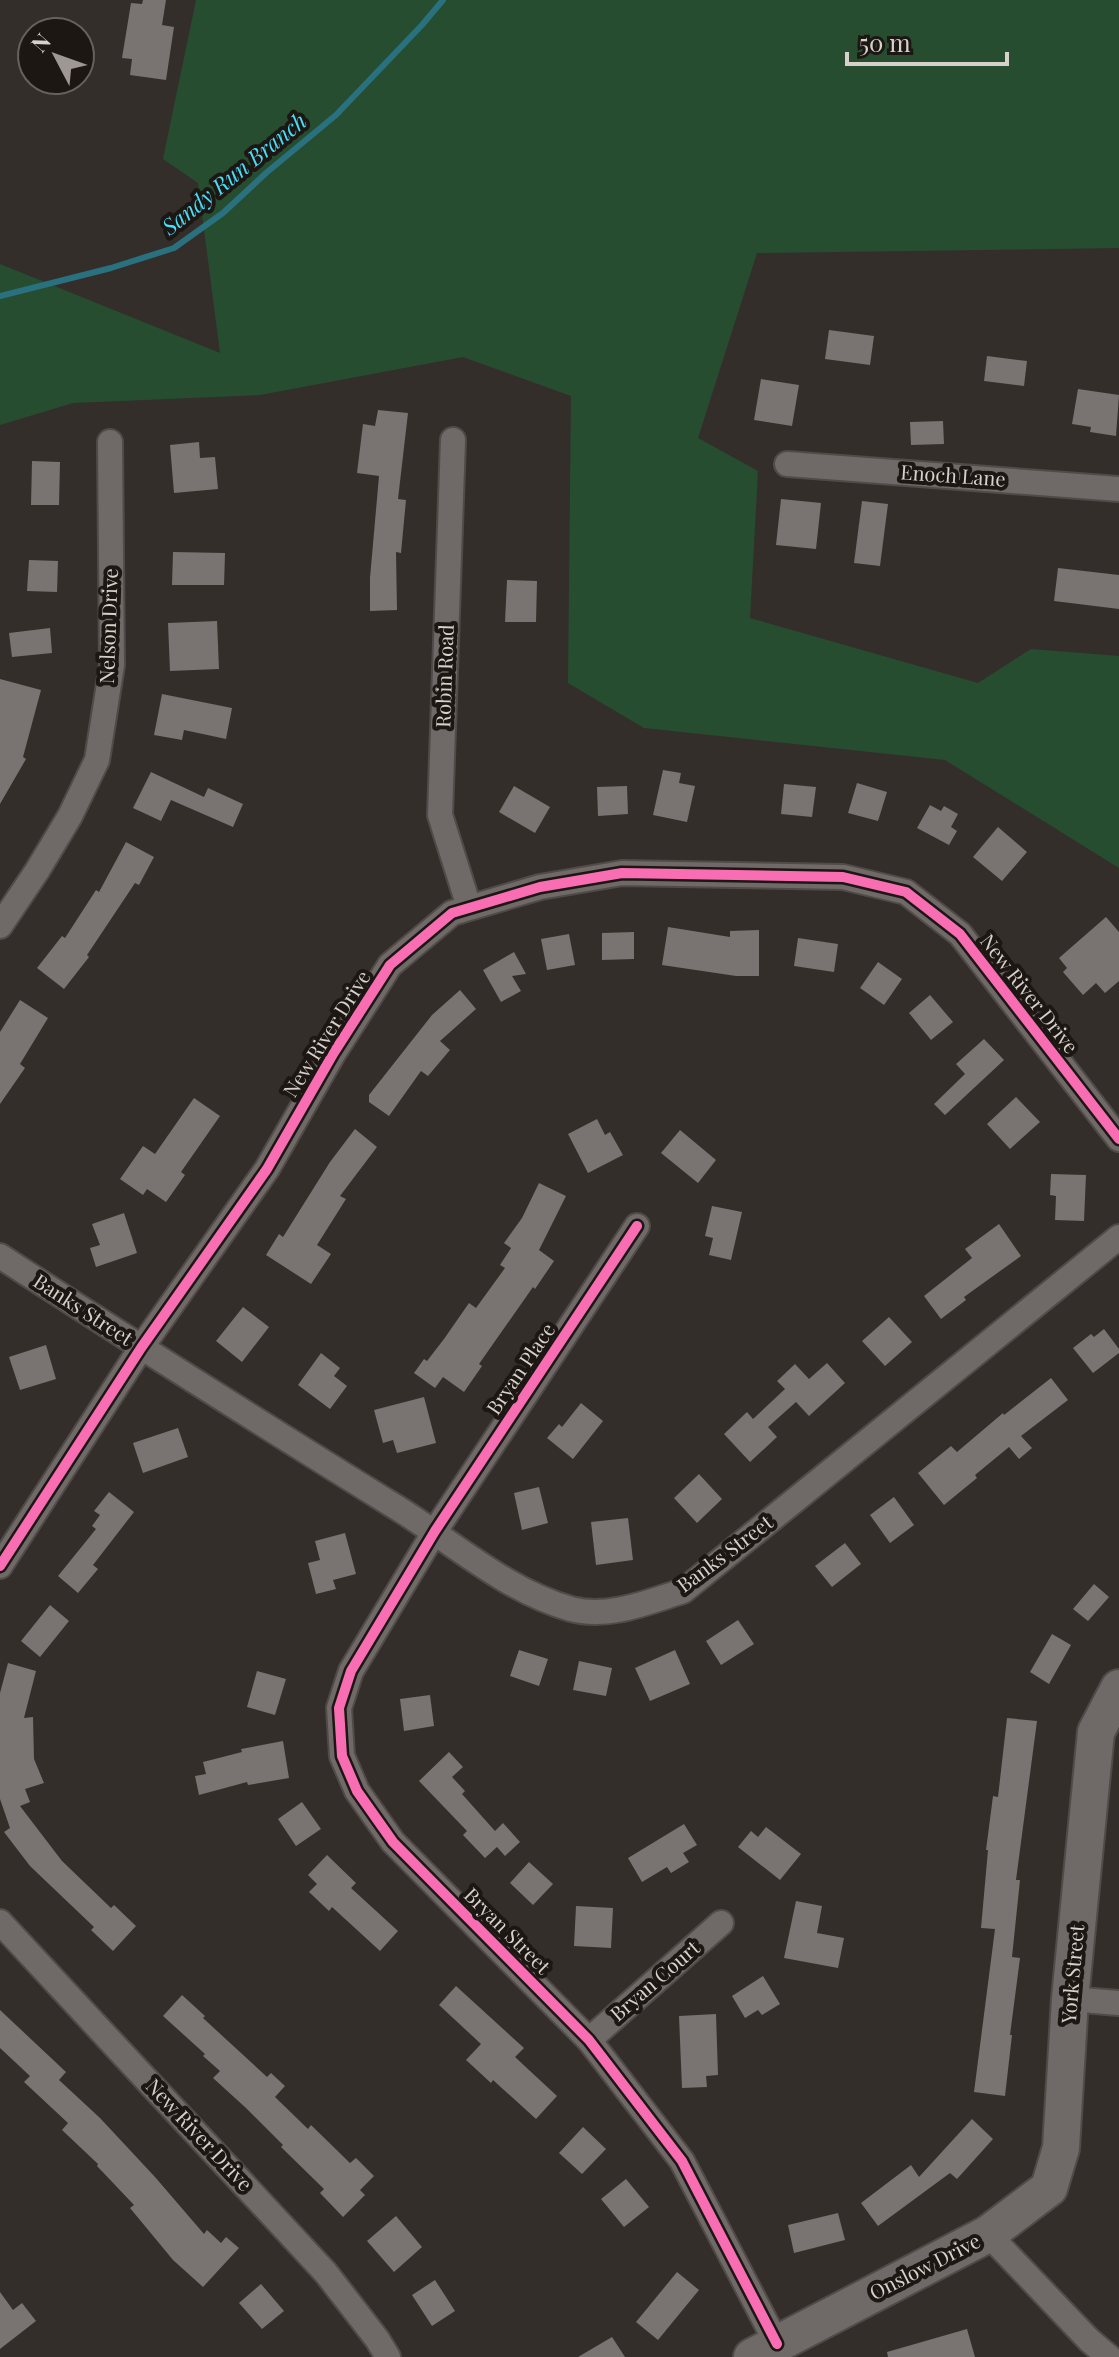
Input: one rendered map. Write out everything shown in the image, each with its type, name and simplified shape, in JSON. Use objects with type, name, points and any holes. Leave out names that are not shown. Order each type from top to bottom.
[{"type":"street","name":"Robin Road","points":[[453,440],[440,815],[469,907]]},
{"type":"street","name":"Nelson Drive","points":[[0,926],[70,816],[97,760],[112,665],[110,442]]},
{"type":"street","name":"Enoch Lane","points":[[787,464],[1119,489]]},
{"type":"street","name":"New River Drive","points":[[0,1566],[141,1348],[267,1169],[333,1054],[390,965],[452,913],[540,887],[622,873],[843,877],[906,892],[960,934],[1119,1139]]},
{"type":"street","name":"Bryan Place","points":[[435,1531],[637,1226]]},
{"type":"street","name":"Banks Street","points":[[0,1256],[141,1348],[435,1531],[517,1588],[573,1610],[619,1611],[683,1591],[1119,1237]]},
{"type":"street","name":"Bryan Street","points":[[435,1531],[351,1671],[339,1708],[342,1756],[357,1791],[393,1842],[589,2040],[682,2161],[764,2350]]},
{"type":"street","name":"York Street","points":[[988,2234],[1049,2188],[1061,2148],[1070,1999],[1096,1732],[1119,1688]]},
{"type":"street","name":"New River Drive","points":[[0,1922],[326,2273],[388,2357]]},
{"type":"street","name":"Bryan Court","points":[[589,2040],[721,1923]]},
{"type":"street","points":[[1070,1999],[1119,2003]]},
{"type":"street","name":"Onslow Drive","points":[[764,2350],[988,2234],[1109,2357]]},
{"type":"green space","points":[[196,0],[1119,0],[1119,248],[757,253],[698,438],[758,471],[750,618],[978,683],[1031,649],[1119,656],[1119,868],[945,760],[644,728],[568,683],[571,396],[463,357],[260,395],[73,403],[0,425],[0,264],[220,353],[198,183],[163,159]]},
{"type":"building","points":[[143,0],[166,0],[162,25],[174,27],[166,80],[130,75],[132,59],[122,58],[131,3],[142,4]]},
{"type":"building","points":[[829,330],[874,336],[870,365],[825,359]]},
{"type":"building","points":[[987,356],[1027,361],[1024,386],[984,381]]},
{"type":"building","points":[[761,379],[799,385],[792,426],[754,420]]},
{"type":"building","points":[[1078,389],[1119,395],[1116,436],[1090,432],[1091,427],[1072,424]]},
{"type":"building","points":[[378,410],[408,413],[398,499],[406,500],[401,553],[396,552],[397,610],[370,611],[379,476],[357,473],[363,424],[375,426]]},
{"type":"building","points":[[943,421],[944,444],[911,445],[910,422]]},
{"type":"building","points":[[199,442],[200,458],[215,457],[218,489],[174,493],[170,445]]},
{"type":"building","points":[[32,461],[60,462],[59,505],[31,505]]},
{"type":"building","points":[[781,499],[821,503],[816,549],[776,545]]},
{"type":"building","points":[[862,501],[888,504],[880,566],[854,563]]},
{"type":"building","points":[[173,552],[225,553],[224,585],[172,585]]},
{"type":"building","points":[[29,560],[58,561],[57,592],[27,591]]},
{"type":"building","points":[[1058,568],[1119,575],[1119,609],[1054,601]]},
{"type":"building","points":[[507,580],[537,581],[536,622],[505,622]]},
{"type":"building","points":[[217,621],[219,669],[170,671],[168,623]]},
{"type":"building","points":[[50,628],[52,653],[12,657],[9,633]]},
{"type":"building","points":[[0,679],[41,690],[23,757],[26,759],[0,804]]},
{"type":"building","points":[[162,694],[232,708],[226,739],[184,730],[182,740],[154,735]]},
{"type":"building","points":[[663,770],[681,773],[679,783],[695,786],[687,822],[653,815]]},
{"type":"building","points":[[151,772],[204,797],[208,788],[243,804],[233,827],[171,800],[161,821],[133,808]]},
{"type":"building","points":[[857,783],[887,792],[878,821],[848,813]]},
{"type":"building","points":[[784,784],[816,787],[812,817],[781,814]]},
{"type":"building","points":[[514,786],[550,807],[535,833],[499,812]]},
{"type":"building","points":[[627,786],[628,814],[598,816],[597,787]]},
{"type":"building","points":[[930,805],[941,811],[944,806],[958,814],[951,827],[957,831],[949,845],[917,828]]},
{"type":"building","points":[[998,827],[1027,852],[1002,881],[973,857]]},
{"type":"building","points":[[126,842],[154,857],[139,885],[135,883],[87,955],[89,957],[64,989],[37,968],[62,936],[65,938],[96,890],[99,892]]},
{"type":"building","points":[[1106,917],[1119,932],[1119,981],[1105,993],[1096,983],[1083,995],[1063,972],[1067,968],[1059,958]]},
{"type":"building","points":[[668,927],[730,937],[730,931],[759,930],[759,976],[736,976],[662,965]]},
{"type":"building","points":[[634,932],[634,959],[602,960],[602,933]]},
{"type":"building","points":[[569,934],[575,965],[547,970],[541,939]]},
{"type":"building","points":[[798,938],[838,944],[834,972],[794,966]]},
{"type":"building","points":[[514,952],[526,974],[512,976],[521,991],[501,1002],[483,970]]},
{"type":"building","points":[[878,962],[902,979],[884,1005],[860,988]]},
{"type":"building","points":[[460,990],[476,1009],[440,1041],[450,1050],[428,1076],[421,1071],[389,1116],[369,1102],[369,1095],[432,1015]]},
{"type":"building","points":[[930,995],[953,1022],[931,1040],[909,1013]]},
{"type":"building","points":[[20,1000],[48,1018],[20,1064],[25,1068],[0,1104],[0,1032]]},
{"type":"building","points":[[984,1039],[1004,1060],[945,1115],[934,1104],[965,1074],[956,1064]]},
{"type":"building","points":[[1016,1097],[1040,1122],[1010,1149],[987,1124]]},
{"type":"building","points":[[194,1098],[220,1116],[181,1172],[185,1175],[166,1202],[147,1189],[143,1195],[120,1179],[143,1146],[155,1154]]},
{"type":"building","points":[[597,1119],[605,1135],[610,1132],[623,1155],[588,1173],[568,1134]]},
{"type":"building","points":[[355,1129],[377,1147],[340,1196],[346,1199],[317,1245],[331,1254],[311,1284],[266,1255],[279,1234],[283,1237],[330,1162]]},
{"type":"building","points":[[680,1130],[716,1160],[698,1183],[661,1153]]},
{"type":"building","points":[[1051,1174],[1086,1175],[1084,1221],[1055,1220],[1056,1196],[1050,1195]]},
{"type":"building","points":[[539,1183],[566,1196],[539,1250],[554,1261],[479,1364],[482,1366],[464,1392],[443,1377],[435,1388],[414,1373],[424,1359],[427,1361],[469,1303],[476,1308],[505,1268],[500,1265],[511,1248],[504,1243],[522,1218]]},
{"type":"building","points":[[712,1206],[742,1212],[731,1260],[709,1255],[713,1238],[705,1236]]},
{"type":"building","points":[[124,1213],[137,1253],[96,1267],[90,1248],[100,1245],[92,1224]]},
{"type":"building","points":[[999,1224],[1021,1256],[964,1297],[966,1300],[941,1319],[924,1296],[972,1258],[965,1249]]},
{"type":"building","points":[[243,1307],[269,1327],[242,1362],[216,1341]]},
{"type":"building","points":[[889,1317],[912,1342],[885,1366],[862,1341]]},
{"type":"building","points":[[1104,1329],[1119,1353],[1093,1373],[1073,1348],[1091,1334],[1094,1337]]},
{"type":"building","points":[[46,1345],[56,1379],[20,1390],[9,1357]]},
{"type":"building","points":[[321,1353],[340,1368],[334,1376],[347,1386],[330,1409],[298,1385]]},
{"type":"building","points":[[827,1363],[845,1383],[809,1416],[796,1402],[768,1427],[777,1437],[750,1462],[724,1434],[747,1412],[753,1419],[785,1389],[777,1381],[795,1364],[809,1379]]},
{"type":"building","points":[[1051,1378],[1068,1400],[1021,1436],[1032,1448],[1019,1459],[1009,1447],[944,1505],[918,1473],[951,1446],[957,1452]]},
{"type":"building","points":[[424,1397],[436,1443],[397,1453],[393,1440],[383,1443],[374,1410]]},
{"type":"building","points":[[581,1403],[603,1421],[573,1459],[547,1438],[559,1424],[562,1427]]},
{"type":"building","points":[[178,1428],[188,1457],[143,1473],[133,1443]]},
{"type":"building","points":[[699,1474],[722,1499],[697,1523],[674,1498]]},
{"type":"building","points":[[539,1487],[548,1523],[522,1530],[514,1493]]},
{"type":"building","points":[[109,1492],[134,1512],[93,1565],[98,1569],[78,1593],[58,1576],[96,1529],[92,1526],[100,1515],[94,1511]]},
{"type":"building","points":[[894,1497],[914,1525],[890,1543],[870,1515]]},
{"type":"building","points":[[628,1518],[633,1560],[596,1565],[591,1522]]},
{"type":"building","points":[[345,1533],[356,1574],[333,1580],[336,1589],[316,1594],[308,1563],[320,1560],[315,1541]]},
{"type":"building","points":[[845,1543],[861,1564],[832,1587],[815,1566]]},
{"type":"building","points":[[1094,1584],[1109,1597],[1088,1621],[1073,1609]]},
{"type":"building","points":[[50,1605],[69,1621],[40,1657],[21,1641]]},
{"type":"building","points":[[738,1620],[754,1644],[721,1665],[706,1641]]},
{"type":"building","points":[[1052,1634],[1071,1645],[1049,1684],[1030,1672]]},
{"type":"building","points":[[519,1650],[548,1659],[539,1686],[510,1676]]},
{"type":"building","points":[[675,1650],[690,1684],[650,1701],[635,1668]]},
{"type":"building","points":[[579,1661],[612,1668],[606,1696],[573,1690]]},
{"type":"building","points":[[8,1663],[36,1671],[24,1718],[33,1717],[34,1759],[44,1783],[25,1789],[30,1802],[20,1806],[62,1861],[111,1908],[114,1905],[136,1926],[113,1951],[91,1930],[94,1927],[30,1866],[4,1832],[10,1828],[0,1799],[0,1693]]},
{"type":"building","points":[[257,1671],[286,1679],[275,1715],[247,1707]]},
{"type":"building","points":[[430,1695],[434,1726],[404,1731],[400,1699]]},
{"type":"building","points":[[1007,1718],[1037,1721],[1016,1880],[1020,1880],[1012,1957],[1020,1958],[1005,2096],[974,2092],[995,1929],[981,1928],[986,1850],[993,1796],[998,1797]]},
{"type":"building","points":[[283,1741],[289,1778],[248,1785],[247,1782],[199,1795],[195,1776],[206,1774],[203,1762],[242,1752],[241,1749]]},
{"type":"building","points":[[449,1752],[463,1767],[452,1777],[465,1791],[462,1794],[495,1831],[503,1823],[520,1842],[505,1856],[497,1847],[485,1858],[463,1835],[467,1831],[419,1781]]},
{"type":"building","points":[[302,1802],[321,1829],[296,1846],[278,1819]]},
{"type":"building","points":[[684,1824],[697,1845],[683,1853],[689,1862],[671,1873],[667,1867],[642,1882],[628,1858]]},
{"type":"building","points":[[766,1827],[801,1854],[780,1880],[738,1847],[751,1831],[758,1837]]},
{"type":"building","points":[[327,1855],[356,1883],[351,1888],[398,1931],[380,1951],[332,1907],[329,1911],[309,1892],[317,1884],[308,1875]]},
{"type":"building","points":[[529,1862],[553,1884],[533,1905],[510,1883]]},
{"type":"building","points":[[796,1901],[822,1906],[817,1933],[844,1938],[838,1968],[784,1958]]},
{"type":"building","points":[[576,1906],[613,1908],[611,1948],[574,1946]]},
{"type":"building","points":[[763,1976],[780,2004],[762,2015],[758,2010],[745,2018],[732,1996]]},
{"type":"building","points":[[456,1986],[524,2048],[515,2057],[557,2096],[536,2119],[466,2060],[481,2044],[439,2005]]},
{"type":"building","points":[[182,1995],[267,2077],[271,2073],[285,2086],[275,2097],[308,2129],[311,2125],[350,2163],[356,2158],[374,2176],[360,2190],[365,2195],[343,2217],[320,2193],[324,2189],[281,2147],[283,2145],[213,2078],[220,2071],[203,2056],[205,2054],[163,2016]]},
{"type":"building","points":[[0,2010],[66,2072],[59,2080],[100,2118],[204,2234],[207,2230],[221,2243],[226,2237],[239,2248],[203,2287],[173,2260],[130,2208],[134,2205],[98,2164],[62,2130],[68,2123],[24,2082],[30,2076],[0,2048]]},
{"type":"building","points":[[716,2014],[718,2075],[706,2076],[707,2087],[682,2088],[679,2016]]},
{"type":"building","points":[[972,2119],[993,2139],[957,2179],[950,2173],[878,2226],[861,2203],[911,2165],[919,2177]]},
{"type":"building","points":[[583,2127],[606,2149],[582,2174],[559,2153]]},
{"type":"building","points":[[626,2179],[649,2207],[624,2227],[601,2199]]},
{"type":"building","points":[[838,2213],[845,2240],[794,2253],[788,2225]]},
{"type":"building","points":[[396,2216],[422,2247],[394,2272],[367,2241]]},
{"type":"building","points":[[677,2272],[699,2290],[658,2340],[636,2322]]},
{"type":"building","points":[[435,2280],[455,2311],[432,2326],[412,2295]]},
{"type":"building","points":[[261,2284],[284,2311],[262,2329],[239,2303]]},
{"type":"building","points":[[0,2292],[13,2310],[22,2303],[36,2321],[0,2349]]},
{"type":"building","points":[[967,2329],[975,2357],[888,2357],[887,2352]]},
{"type":"building","points":[[612,2337],[625,2357],[578,2357]]},
{"type":"waterway","name":"Sandy Run Branch","points":[[0,296],[111,268],[174,248],[223,213],[336,115],[443,0]]},
{"type":"cycle path","points":[[0,1566],[141,1348],[267,1169],[333,1054],[390,965],[452,913],[540,887],[622,873],[843,877],[906,892],[960,934],[1119,1139]]},
{"type":"cycle path","points":[[637,1226],[435,1531],[351,1671],[339,1708],[342,1756],[357,1791],[393,1842],[589,2040],[682,2161],[777,2344]]}]
